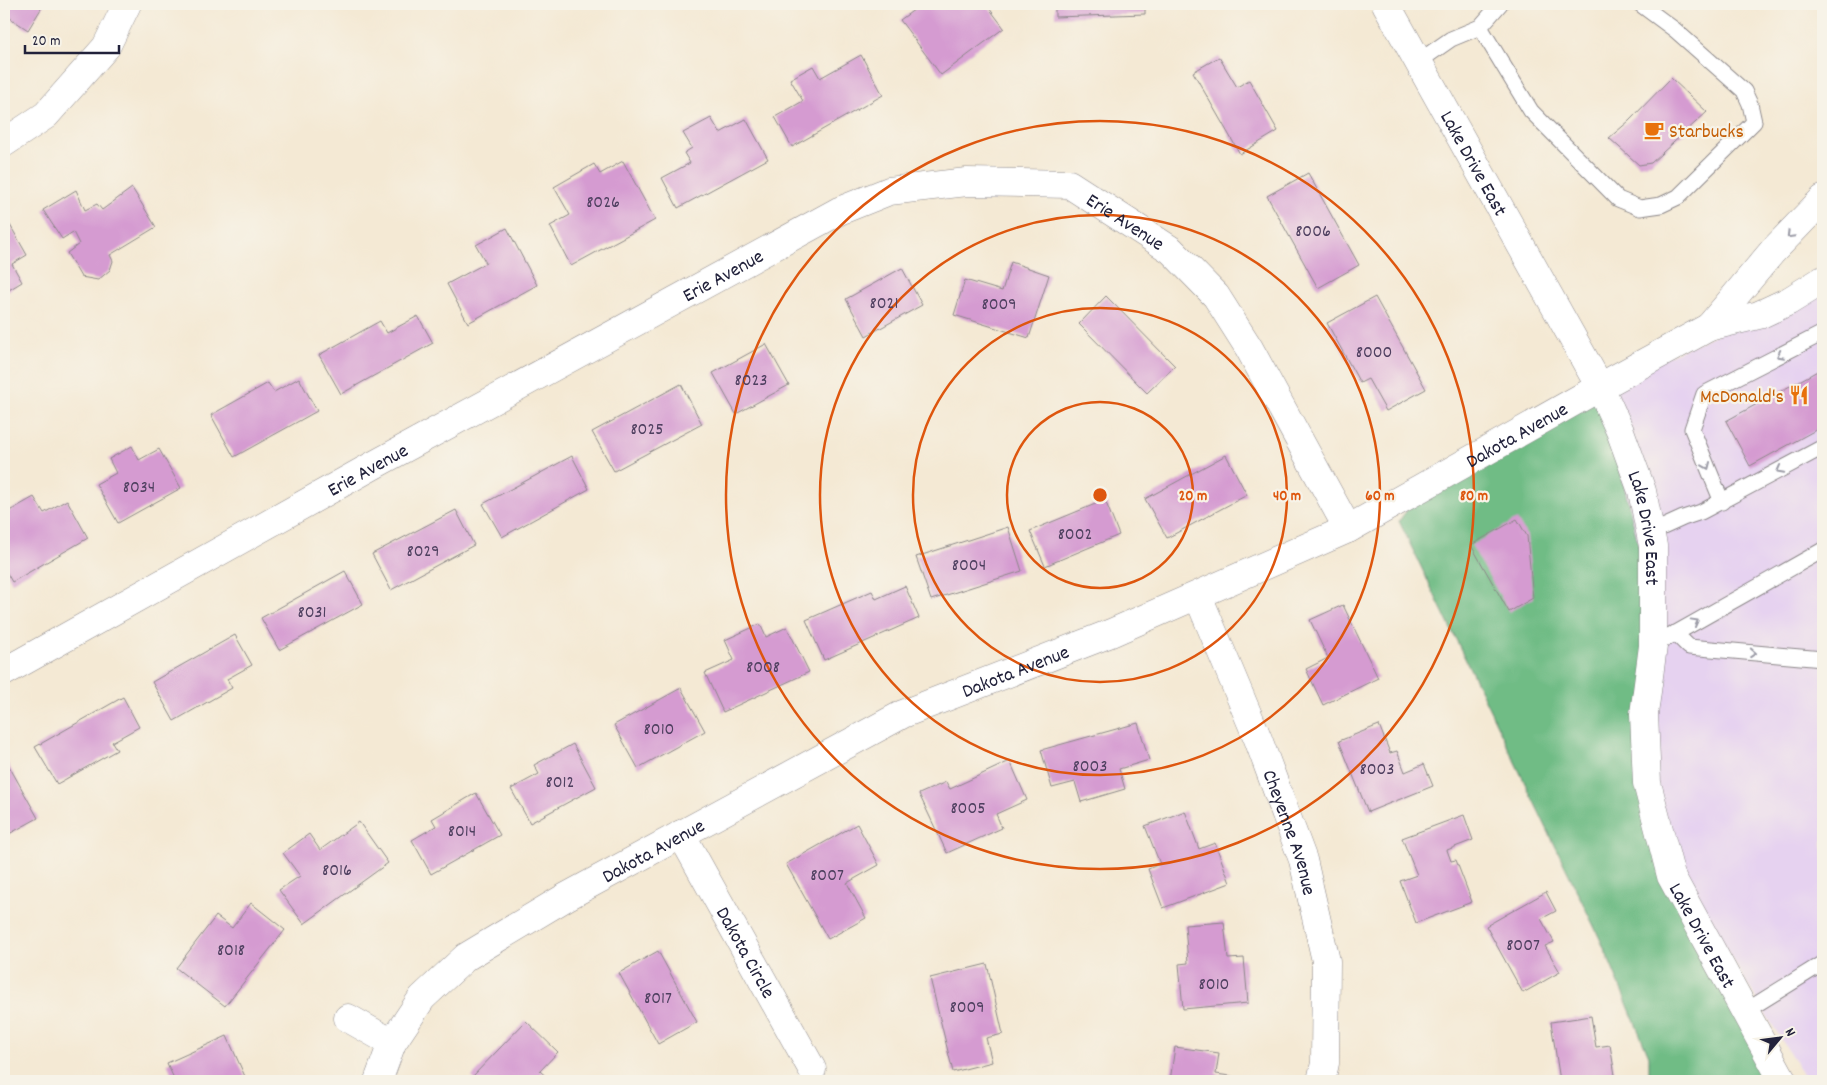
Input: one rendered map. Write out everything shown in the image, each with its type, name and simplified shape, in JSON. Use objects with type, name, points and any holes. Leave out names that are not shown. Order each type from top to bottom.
[{"type":"street","points":[[4,143],[46,114],[106,47],[127,4]]},
{"type":"street","name":"Lake Drive East","points":[[1386,4],[1600,387],[1622,434],[1642,491],[1652,546],[1664,640],[1644,714],[1647,783],[1671,876],[1783,1081]]},
{"type":"street","name":"Erie Avenue","points":[[4,672],[383,460],[839,211],[889,191],[967,182],[1069,184],[1171,250],[1216,296],[1250,348],[1348,529]]},
{"type":"street","name":"Dakota Avenue","points":[[1709,326],[1772,252],[1823,200]]},
{"type":"street","name":"Dakota Avenue","points":[[378,1081],[392,1043],[422,998],[466,957],[566,897],[903,714],[1111,633],[1348,529],[1709,326],[1759,314],[1789,301],[1823,280]]},
{"type":"street","name":"Cheyenne Avenue","points":[[1198,596],[1258,739],[1303,860],[1326,961],[1325,1063],[1321,1081]]},
{"type":"street","name":"Dakota Circle","points":[[681,834],[812,1068]]},
{"type":"street","points":[[348,1018],[392,1043]]},
{"type":"lane","points":[[1418,62],[1451,40],[1480,27],[1500,4]]},
{"type":"lane","points":[[1480,27],[1531,111],[1618,198],[1640,208],[1661,205],[1678,197],[1754,122],[1750,104],[1744,91],[1675,30],[1640,4]]},
{"type":"lane","points":[[1722,502],[1692,429],[1704,394],[1823,333]]},
{"type":"lane","points":[[1650,533],[1722,502],[1823,448]]},
{"type":"lane","points":[[1664,640],[1823,550]]},
{"type":"lane","points":[[1664,640],[1689,647],[1823,659]]},
{"type":"lane","points":[[1744,1012],[1823,963]]},
{"type":"shaded area","points":[[1823,286],[1823,1081],[1807,1081],[1665,850],[1600,387]]},
{"type":"green space","points":[[1600,387],[1653,605],[1646,745],[1665,850],[1772,1081],[1649,1081],[1649,1056],[1601,941],[1399,521],[1424,487]]},
{"type":"building","points":[[4,4],[44,4],[28,30],[4,14]]},
{"type":"building","points":[[922,4],[986,4],[1004,28],[941,75],[900,20]]},
{"type":"building","points":[[1055,4],[1145,4],[1145,14],[1055,17]]},
{"type":"building","points":[[861,55],[883,95],[792,147],[775,117],[803,101],[790,79],[813,66],[820,78]]},
{"type":"building","points":[[1219,57],[1237,87],[1249,80],[1278,131],[1240,154],[1193,72]]},
{"type":"building","name":"Starbucks","points":[[1671,78],[1707,112],[1651,163],[1639,165],[1609,138],[1629,121]]},
{"type":"building","points":[[711,118],[720,133],[746,119],[768,159],[678,208],[662,178],[690,163],[684,153],[692,148],[683,133]]},
{"type":"building","points":[[623,161],[655,220],[571,266],[550,226],[570,215],[554,187],[594,164],[600,174]]},
{"type":"building","points":[[1308,173],[1359,265],[1318,288],[1267,196]]},
{"type":"building","points":[[132,188],[156,227],[110,255],[113,261],[110,270],[98,280],[81,277],[67,253],[79,244],[73,232],[62,239],[43,210],[76,190],[85,210],[97,204],[102,210]]},
{"type":"building","points":[[10,225],[27,255],[12,264],[22,282],[4,293],[4,228]]},
{"type":"building","points":[[507,228],[537,285],[468,323],[447,284],[486,263],[476,245]]},
{"type":"building","points":[[1011,262],[1049,275],[1029,338],[954,315],[965,280],[1002,291]]},
{"type":"building","points":[[902,268],[922,305],[866,336],[846,299]]},
{"type":"building","points":[[1106,296],[1175,366],[1147,393],[1079,324]]},
{"type":"building","points":[[1375,297],[1426,389],[1386,411],[1368,379],[1360,383],[1327,323]]},
{"type":"building","points":[[418,316],[433,343],[341,394],[319,355],[380,321],[387,333]]},
{"type":"building","points":[[766,344],[789,385],[736,414],[713,373]]},
{"type":"building","name":"McDonald's","points":[[1823,368],[1823,426],[1750,466],[1726,421]]},
{"type":"building","points":[[299,378],[317,411],[234,457],[211,415],[268,383],[274,392]]},
{"type":"building","points":[[681,384],[702,424],[614,471],[592,432]]},
{"type":"building","points":[[132,446],[139,460],[159,449],[181,488],[118,523],[96,484],[116,473],[109,459]]},
{"type":"building","points":[[1226,455],[1247,495],[1167,538],[1145,499]]},
{"type":"building","points":[[572,456],[589,489],[502,537],[483,504]]},
{"type":"building","points":[[34,497],[44,513],[67,500],[88,538],[12,582],[4,568],[4,514]]},
{"type":"building","points":[[1105,500],[1119,535],[1045,566],[1030,531]]},
{"type":"building","points":[[456,510],[474,545],[391,590],[372,554]]},
{"type":"building","points":[[1517,519],[1527,536],[1533,598],[1509,612],[1471,545]]},
{"type":"building","points":[[1008,527],[1022,571],[931,600],[916,557]]},
{"type":"building","points":[[345,571],[363,604],[279,650],[261,618]]},
{"type":"building","points":[[905,586],[919,618],[824,660],[806,620],[872,591],[876,599]]},
{"type":"building","points":[[1343,605],[1378,678],[1323,705],[1306,669],[1328,658],[1310,620]]},
{"type":"building","points":[[760,624],[766,637],[787,627],[809,672],[723,712],[705,673],[734,660],[725,640]]},
{"type":"building","points":[[235,635],[252,665],[227,679],[232,688],[174,721],[152,682]]},
{"type":"building","points":[[681,688],[705,731],[638,768],[614,725]]},
{"type":"building","points":[[123,697],[139,727],[112,742],[117,750],[57,784],[35,747]]},
{"type":"building","points":[[1138,723],[1149,760],[1119,769],[1125,789],[1081,802],[1075,782],[1052,788],[1041,750]]},
{"type":"building","points":[[1379,725],[1390,753],[1397,751],[1405,772],[1424,764],[1433,786],[1368,812],[1339,741]]},
{"type":"building","points":[[573,744],[596,787],[530,823],[511,789],[539,774],[534,765]]},
{"type":"building","points":[[4,757],[38,818],[9,834],[4,825]]},
{"type":"building","points":[[1010,761],[1027,800],[996,814],[1002,828],[947,853],[919,794],[946,782],[950,789]]},
{"type":"building","points":[[476,793],[500,835],[431,874],[412,840],[436,826],[432,819]]},
{"type":"building","points":[[1185,811],[1199,849],[1215,843],[1230,883],[1163,908],[1148,869],[1160,864],[1145,826]]},
{"type":"building","points":[[1464,815],[1473,840],[1447,850],[1451,861],[1456,860],[1472,902],[1416,923],[1400,881],[1417,875],[1402,838]]},
{"type":"building","points":[[359,822],[388,863],[304,924],[279,890],[300,876],[283,853],[309,834],[320,850]]},
{"type":"building","points":[[857,824],[879,865],[847,883],[866,918],[828,939],[786,864]]},
{"type":"building","points":[[1546,892],[1556,911],[1541,919],[1554,942],[1545,946],[1560,972],[1523,993],[1486,926]]},
{"type":"building","points":[[251,903],[285,930],[225,1006],[176,968],[216,916],[232,928]]},
{"type":"building","points":[[1224,922],[1228,959],[1244,958],[1248,1003],[1183,1009],[1179,964],[1188,963],[1185,925]]},
{"type":"building","points":[[658,951],[697,1022],[658,1044],[619,973]]},
{"type":"building","points":[[987,964],[1003,1034],[986,1038],[992,1062],[953,1072],[930,978]]},
{"type":"building","points":[[1591,1016],[1596,1047],[1610,1045],[1616,1081],[1560,1081],[1551,1022]]},
{"type":"building","points":[[526,1021],[558,1052],[540,1071],[551,1081],[476,1081],[472,1077]]},
{"type":"building","points":[[227,1036],[247,1081],[175,1081],[167,1063]]},
{"type":"building","points":[[1175,1047],[1219,1053],[1216,1074],[1244,1078],[1243,1081],[1170,1081]]},
{"type":"place","name":"Starbucks","points":[[1654,130]]},
{"type":"place","name":"McDonald's","points":[[1799,395]]}]
